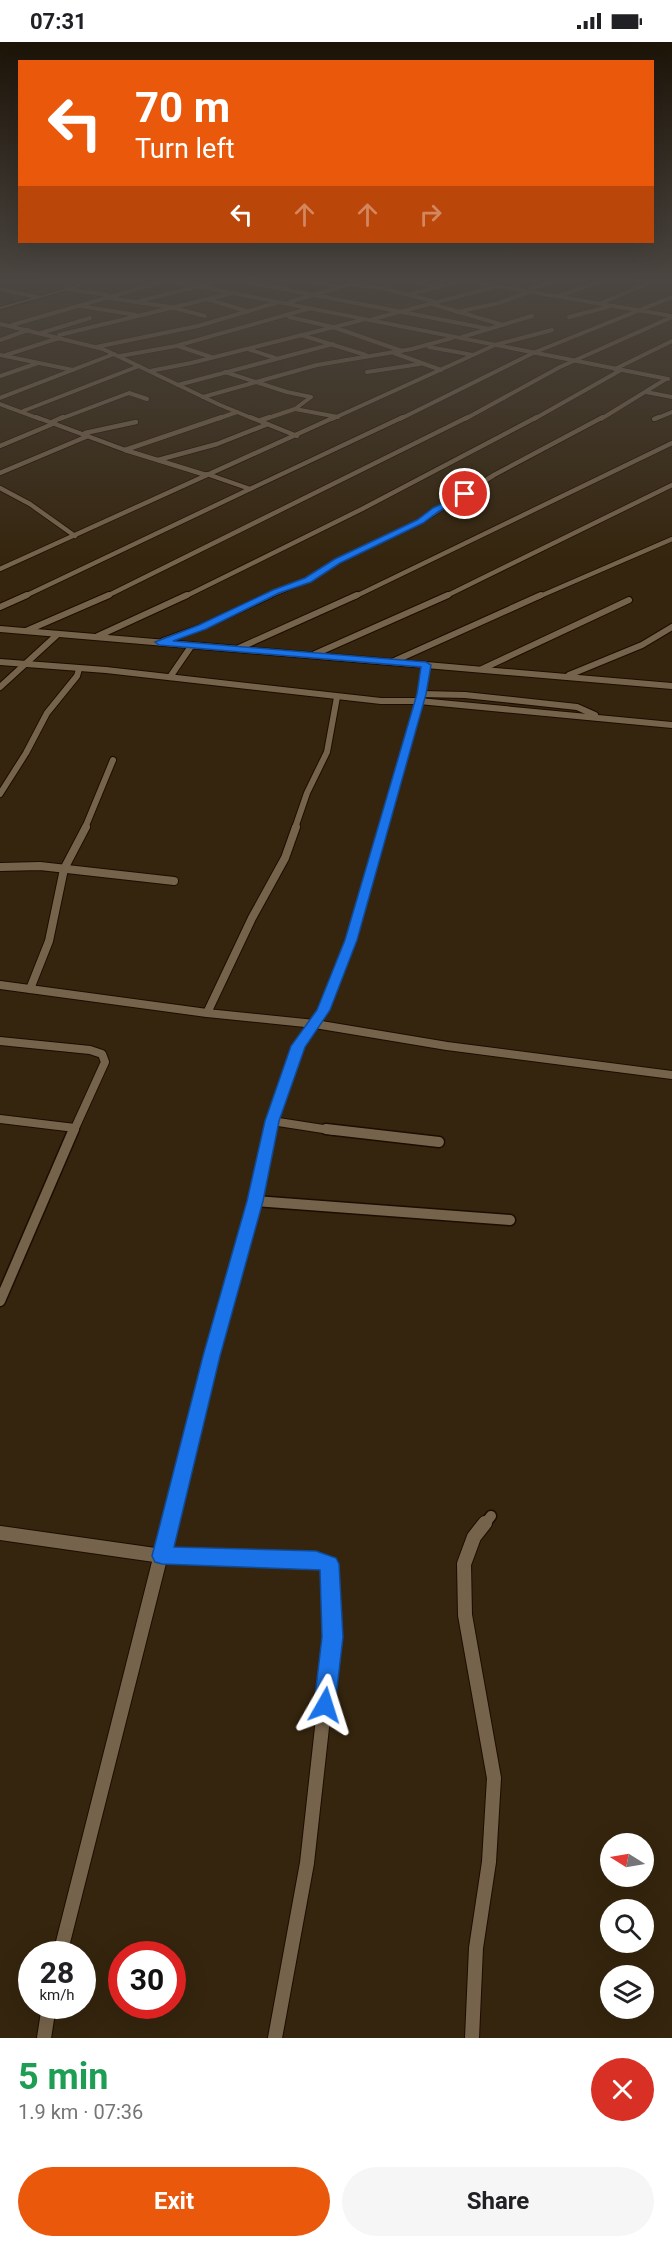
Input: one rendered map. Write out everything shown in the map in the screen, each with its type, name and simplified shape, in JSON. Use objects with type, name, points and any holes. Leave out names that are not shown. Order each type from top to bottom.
[{"type":"street","points":[[0,398],[60,375]]},
{"type":"street","points":[[22,411],[115,375]]},
{"type":"street","points":[[157,375],[237,412],[297,436]]},
{"type":"street","points":[[178,385],[214,375]]},
{"type":"street","points":[[235,375],[311,398],[294,409],[260,420]]},
{"type":"street","points":[[203,397],[282,375]]},
{"type":"street","points":[[0,569],[430,375]]},
{"type":"street","points":[[0,607],[335,451],[488,375]]},
{"type":"street","points":[[25,631],[135,584],[149,574],[293,502],[338,483],[547,375]]},
{"type":"street","points":[[96,637],[207,587],[384,499],[531,422],[565,399],[600,384],[611,375]]},
{"type":"street","points":[[644,375],[669,380]]},
{"type":"street","points":[[659,378],[665,375]]},
{"type":"street","points":[[159,642],[202,627],[276,592],[308,580],[338,561],[420,522],[494,476],[669,380]]},
{"type":"street","points":[[646,392],[672,397]]},
{"type":"street","points":[[0,446],[90,406],[129,393],[147,399]]},
{"type":"street","points":[[0,404],[125,450],[250,489]]},
{"type":"street","points":[[294,409],[339,417]]},
{"type":"street","points":[[125,450],[237,412]]},
{"type":"street","points":[[654,419],[672,412]]},
{"type":"street","points":[[82,433],[101,431],[136,422]]},
{"type":"street","points":[[158,460],[217,444],[268,424]]},
{"type":"street","points":[[0,473],[88,436]]},
{"type":"street","points":[[237,649],[402,575],[672,443]]},
{"type":"street","points":[[314,654],[475,583],[672,485]]},
{"type":"street","points":[[0,488],[30,504],[75,536]]},
{"type":"street","points":[[392,662],[598,569],[672,539]]},
{"type":"street","points":[[481,670],[629,600]]},
{"type":"street","points":[[566,677],[642,645],[672,627]]},
{"type":"street","points":[[0,629],[672,686]]},
{"type":"street","points":[[0,687],[28,664],[58,634]]},
{"type":"street","points":[[170,677],[192,645]]},
{"type":"street","points":[[0,662],[170,677],[381,701],[465,695],[577,707],[600,718],[672,725]]},
{"type":"street","points":[[63,1941],[212,1356],[255,1201],[272,1121],[298,1046],[315,1024],[351,940],[420,697],[426,665]]},
{"type":"street","points":[[0,794],[47,714],[77,676],[79,669]]},
{"type":"street","points":[[663,685],[672,680]]},
{"type":"street","points":[[207,1013],[252,918],[285,858],[306,793],[327,752],[338,697]]},
{"type":"street","points":[[30,989],[49,941],[64,869],[80,842],[113,760]]},
{"type":"street","points":[[0,867],[64,869],[174,881]]},
{"type":"street","points":[[0,985],[207,1013],[315,1024],[447,1046],[672,1075]]},
{"type":"street","points":[[0,1041],[90,1050],[102,1054],[105,1062],[0,1301]]},
{"type":"street","points":[[0,1119],[75,1128]]},
{"type":"street","points":[[272,1121],[439,1142]]},
{"type":"street","points":[[255,1201],[510,1220]]},
{"type":"street","points":[[472,2038],[476,1948],[489,1862],[494,1778],[465,1615],[464,1564],[474,1537],[492,1516]]},
{"type":"street","points":[[0,1533],[162,1556],[326,1561],[331,1571],[332,1637],[307,1863],[275,2038]]},
{"type":"street","points":[[44,2038],[48,2019]]},
{"type":"route","points":[[325,1705],[332,1637],[330,1564],[316,1560],[162,1556],[212,1356],[255,1201],[272,1121],[298,1046],[323,1010],[351,940],[373,869],[418,701],[422,694],[426,665],[159,642],[202,627],[291,585],[308,580],[338,561],[420,522],[435,510],[465,494]]}]
